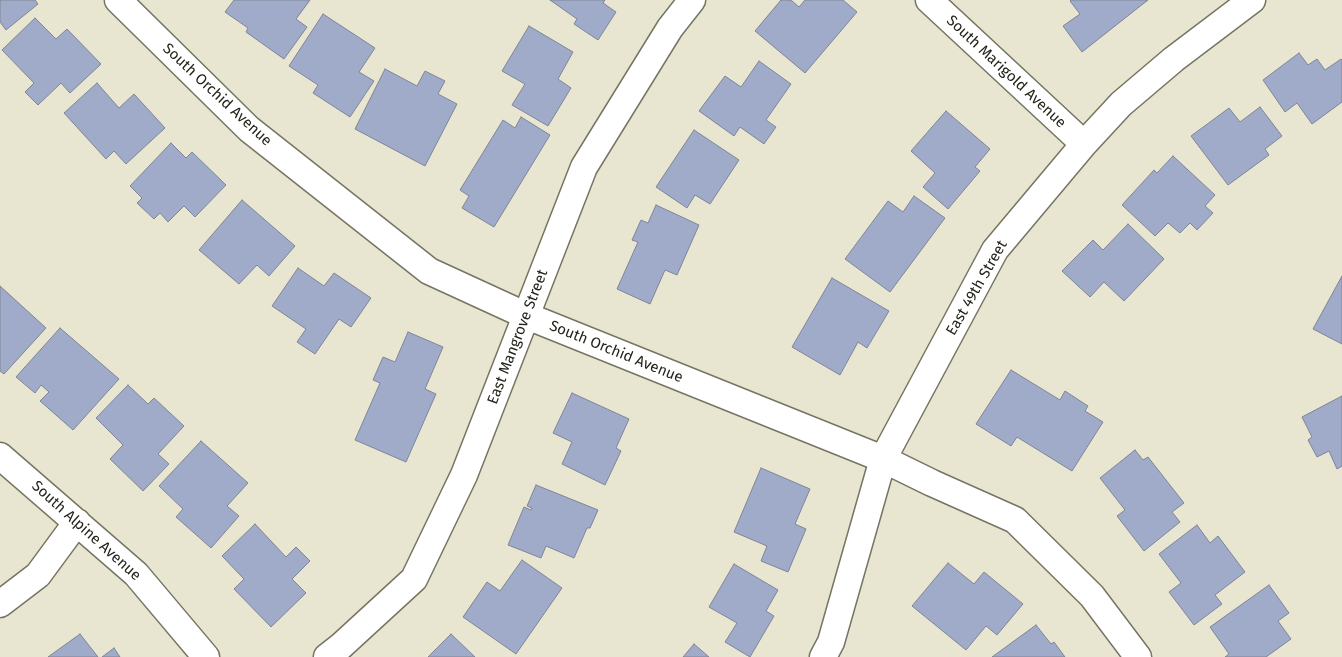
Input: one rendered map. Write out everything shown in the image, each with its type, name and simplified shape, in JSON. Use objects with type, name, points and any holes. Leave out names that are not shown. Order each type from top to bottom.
[{"type":"street","name":"South Orchid Avenue","points":[[118,0],[249,130],[429,271],[527,316],[883,460],[1015,520],[1092,596],[1138,657]]},
{"type":"street","name":"East Mangrove Street","points":[[327,657],[414,579],[464,475],[584,167],[670,28],[692,0]]},
{"type":"street","name":"South Marigold Avenue","points":[[929,0],[1084,144]]},
{"type":"street","name":"East 49th Street","points":[[823,657],[831,642],[883,460],[995,250],[1084,144],[1121,104],[1174,59],[1252,0]]},
{"type":"street","name":"South Alpine Avenue","points":[[0,456],[136,574],[206,657]]},
{"type":"street","points":[[0,604],[38,575],[77,522]]},
{"type":"building","points":[[0,0],[35,0],[38,4],[6,30],[0,22]]},
{"type":"building","points":[[234,0],[310,0],[296,19],[307,27],[284,59],[246,32],[248,28],[225,12]]},
{"type":"building","points":[[550,0],[605,0],[603,3],[616,12],[598,40],[574,24],[577,19]]},
{"type":"building","points":[[781,0],[791,0],[799,7],[805,0],[843,0],[857,12],[805,73],[755,31]]},
{"type":"building","points":[[1071,0],[1148,0],[1082,52],[1063,26],[1080,14]]},
{"type":"building","points":[[323,14],[375,48],[359,72],[374,81],[350,117],[313,93],[318,85],[289,66]]},
{"type":"building","points":[[35,18],[56,39],[67,29],[101,64],[70,93],[61,83],[38,105],[25,92],[34,83],[2,50]]},
{"type":"building","points":[[529,26],[573,52],[558,79],[571,88],[548,126],[512,105],[525,84],[502,71]]},
{"type":"building","points":[[1299,53],[1308,65],[1317,59],[1325,70],[1342,60],[1342,102],[1312,124],[1297,103],[1285,112],[1263,80]]},
{"type":"building","points":[[759,61],[791,84],[766,120],[776,127],[764,144],[740,127],[734,136],[699,111],[725,76],[741,87]]},
{"type":"building","points":[[385,69],[417,86],[425,71],[445,81],[438,94],[457,104],[425,166],[355,129]]},
{"type":"building","points":[[97,83],[119,108],[134,94],[165,128],[126,164],[114,151],[106,159],[64,113]]},
{"type":"building","points":[[1260,107],[1282,136],[1265,149],[1269,155],[1228,185],[1191,136],[1229,108],[1240,122]]},
{"type":"building","points":[[946,111],[990,149],[975,167],[980,171],[948,209],[923,187],[935,173],[911,151]]},
{"type":"building","points":[[521,117],[550,135],[494,227],[462,208],[469,196],[460,190],[503,120],[515,128]]},
{"type":"building","points":[[694,130],[739,160],[710,204],[695,195],[687,208],[656,187]]},
{"type":"building","points":[[171,143],[186,158],[192,152],[226,185],[195,217],[184,206],[168,222],[160,213],[154,219],[137,203],[142,198],[130,186]]},
{"type":"building","points":[[1173,156],[1215,195],[1205,206],[1213,213],[1197,230],[1190,223],[1180,233],[1168,223],[1155,236],[1122,205],[1154,170],[1157,173]]},
{"type":"building","points":[[914,196],[945,218],[890,292],[845,259],[888,201],[903,212]]},
{"type":"building","points":[[242,200],[295,246],[269,276],[257,265],[239,284],[199,250]]},
{"type":"building","points":[[656,205],[699,225],[677,275],[665,270],[650,304],[617,289],[638,242],[632,240],[641,220],[648,223]]},
{"type":"building","points":[[1128,224],[1164,259],[1124,301],[1104,282],[1090,297],[1062,271],[1093,240],[1103,250]]},
{"type":"building","points":[[298,268],[324,286],[334,273],[371,298],[351,327],[339,319],[315,354],[297,342],[306,329],[272,306]]},
{"type":"building","points":[[1342,276],[1342,344],[1313,329]]},
{"type":"building","points":[[832,278],[889,311],[867,348],[858,342],[840,375],[792,347]]},
{"type":"building","points":[[0,286],[46,328],[4,374],[0,371]]},
{"type":"building","points":[[60,328],[119,379],[73,430],[40,401],[49,392],[41,385],[35,393],[16,377]]},
{"type":"building","points":[[408,332],[443,347],[425,389],[436,394],[406,462],[355,440],[380,383],[373,380],[383,357],[395,362]]},
{"type":"building","points":[[1011,370],[1060,400],[1065,391],[1088,406],[1085,411],[1103,422],[1072,471],[1017,437],[1011,446],[976,424]]},
{"type":"building","points":[[128,385],[148,404],[154,398],[184,426],[158,454],[169,464],[143,491],[110,459],[123,445],[96,418]]},
{"type":"building","points":[[572,393],[629,419],[616,448],[621,451],[605,485],[562,464],[572,442],[553,433]]},
{"type":"building","points":[[1342,396],[1342,466],[1337,469],[1329,451],[1317,457],[1308,440],[1312,437],[1302,417]]},
{"type":"building","points":[[201,441],[248,483],[227,506],[239,516],[211,548],[176,517],[183,509],[159,486]]},
{"type":"building","points":[[1135,450],[1143,460],[1148,457],[1184,503],[1172,512],[1180,522],[1144,551],[1117,516],[1125,510],[1100,478]]},
{"type":"building","points":[[761,468],[810,489],[795,524],[806,529],[788,572],[761,561],[767,546],[734,532]]},
{"type":"building","points":[[536,485],[598,510],[590,528],[587,528],[574,558],[546,546],[541,558],[508,545],[524,507],[531,510],[532,508],[527,506]]},
{"type":"building","points":[[255,524],[286,557],[296,547],[310,561],[292,579],[306,593],[271,627],[234,589],[244,579],[222,556]]},
{"type":"building","points":[[1197,525],[1210,543],[1218,536],[1245,572],[1215,595],[1222,604],[1194,625],[1169,592],[1181,583],[1159,554]]},
{"type":"building","points":[[522,560],[562,588],[516,654],[463,617],[487,582],[500,591]]},
{"type":"building","points":[[948,563],[974,584],[984,572],[1023,604],[997,635],[986,626],[966,650],[912,606]]},
{"type":"building","points":[[734,564],[778,590],[766,611],[774,616],[750,657],[725,642],[737,623],[709,607]]},
{"type":"building","points":[[1269,585],[1289,613],[1278,621],[1291,639],[1266,657],[1225,657],[1229,654],[1210,627]]},
{"type":"building","points":[[1036,625],[1051,644],[1054,642],[1065,657],[992,657]]},
{"type":"building","points":[[80,634],[98,657],[48,657]]},
{"type":"building","points":[[451,634],[475,657],[428,657]]},
{"type":"building","points":[[694,644],[709,657],[683,657]]},
{"type":"building","points":[[114,648],[120,657],[102,657]]}]
